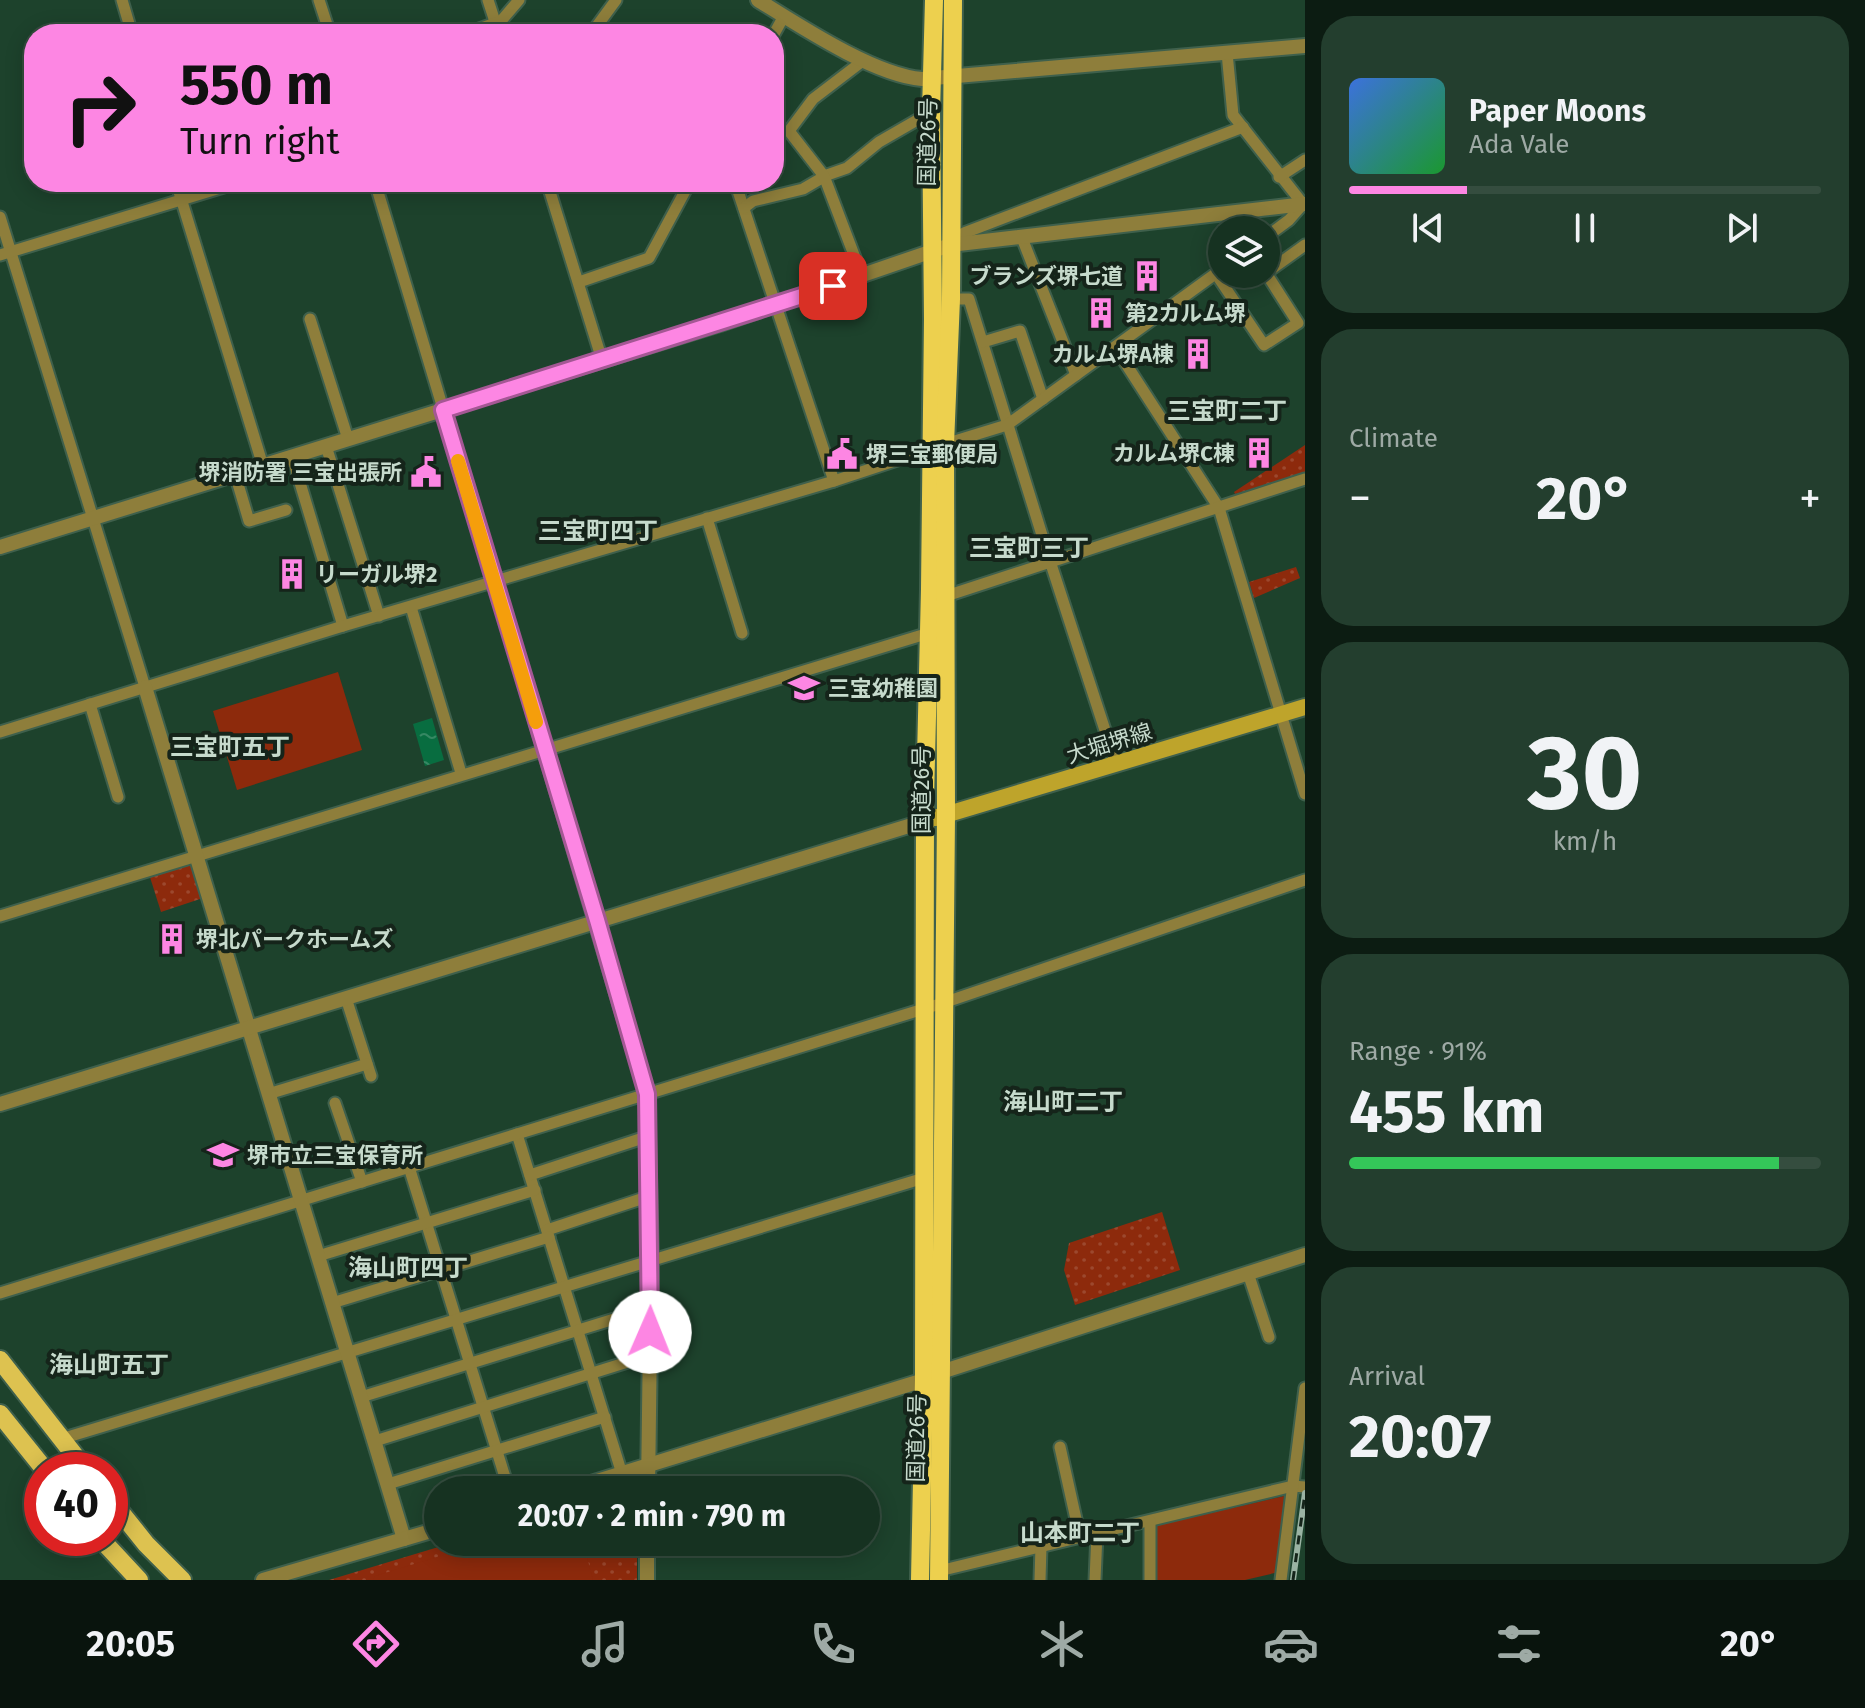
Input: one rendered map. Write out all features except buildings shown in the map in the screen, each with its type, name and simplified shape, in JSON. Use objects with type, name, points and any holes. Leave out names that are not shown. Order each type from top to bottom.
[{"type":"highway","name":"国道26号","points":[[925,1577],[933,1376],[946,815],[938,446],[951,299],[941,248],[931,112],[934,0]]},
{"type":"highway","name":"国道26号","points":[[933,1376],[924,1178],[925,821],[929,633],[938,446],[941,248],[952,78],[953,0]]},
{"type":"main road","name":"大堀堺線","points":[[925,821],[1305,707]]},
{"type":"main road","points":[[0,1360],[71,1452]]},
{"type":"main road","points":[[0,1414],[31,1452]]},
{"type":"main road","points":[[128,1522],[182,1580]]},
{"type":"main road","points":[[117,1556],[139,1580]]},
{"type":"street","points":[[122,0],[129,24]]},
{"type":"street","points":[[319,0],[327,24]]},
{"type":"street","points":[[488,0],[498,24]]},
{"type":"street","points":[[504,24],[519,0]]},
{"type":"street","points":[[598,24],[616,0]]},
{"type":"street","points":[[758,0],[864,60],[906,78],[932,80],[1305,46]]},
{"type":"street","points":[[780,24],[784,16]]},
{"type":"street","points":[[1227,53],[1233,115],[1279,177],[1304,204]]},
{"type":"street","points":[[862,276],[824,176],[789,131],[813,99],[864,60]]},
{"type":"street","points":[[744,208],[753,201],[803,189],[824,176],[847,168],[879,142],[931,112]]},
{"type":"street","points":[[941,248],[964,233],[1243,127]]},
{"type":"street","points":[[1279,177],[1305,160]]},
{"type":"street","points":[[179,192],[263,466]]},
{"type":"street","points":[[5,254],[205,192]]},
{"type":"street","points":[[378,192],[647,1094],[651,1260],[648,1476]]},
{"type":"street","points":[[550,192],[602,360]]},
{"type":"street","points":[[579,282],[649,258],[685,192]]},
{"type":"street","points":[[738,192],[834,481]]},
{"type":"street","points":[[1280,227],[1304,204]]},
{"type":"street","points":[[0,547],[776,306],[941,248],[1304,204]]},
{"type":"street","points":[[0,219],[5,254],[95,519],[404,1539]]},
{"type":"street","points":[[1022,238],[1076,375]]},
{"type":"street","points":[[1280,263],[1305,245]]},
{"type":"street","points":[[0,732],[343,626],[834,481],[1007,425],[1208,280]]},
{"type":"street","points":[[1229,288],[1264,345],[1298,323],[1276,288]]},
{"type":"street","points":[[951,299],[969,299],[1116,764]]},
{"type":"street","points":[[310,319],[320,371],[348,439]]},
{"type":"street","points":[[983,342],[1020,331],[1043,399]]},
{"type":"street","points":[[1115,347],[1219,508],[1282,714],[1299,750],[1305,794]]},
{"type":"street","points":[[326,446],[379,616]]},
{"type":"street","points":[[292,456],[343,626]]},
{"type":"street","points":[[235,474],[249,521],[286,510]]},
{"type":"street","points":[[943,597],[1305,479]]},
{"type":"street","points":[[707,518],[722,588],[742,633]]},
{"type":"street","points":[[411,607],[461,773]]},
{"type":"street","points":[[0,916],[461,773],[929,633]]},
{"type":"street","points":[[90,704],[118,797]]},
{"type":"street","points":[[0,1104],[925,821]]},
{"type":"street","points":[[0,1293],[943,1003],[1305,880]]},
{"type":"street","points":[[268,1094],[369,1070],[346,998]]},
{"type":"street","points":[[335,1103],[362,1182]]},
{"type":"street","points":[[517,1134],[622,1474]]},
{"type":"street","points":[[530,1175],[649,1136]]},
{"type":"street","points":[[409,1167],[505,1476]]},
{"type":"street","points":[[61,1439],[924,1178]]},
{"type":"street","points":[[318,1256],[535,1190]]},
{"type":"street","points":[[332,1303],[548,1234],[650,1196]]},
{"type":"street","points":[[615,1476],[1305,1255]]},
{"type":"street","points":[[1248,1273],[1269,1337]]},
{"type":"street","points":[[361,1397],[650,1308]]},
{"type":"street","points":[[375,1441],[650,1355]]},
{"type":"street","points":[[1281,1580],[1299,1487],[1305,1388]]},
{"type":"street","points":[[388,1484],[605,1417]]},
{"type":"street","points":[[1060,1447],[1080,1537]]},
{"type":"street","points":[[925,1577],[1041,1546],[1299,1487]]},
{"type":"street","points":[[1150,1521],[1150,1580]]},
{"type":"street","points":[[263,1580],[424,1533]]},
{"type":"street","points":[[1095,1580],[1097,1533]]},
{"type":"street","points":[[1040,1580],[1041,1546]]},
{"type":"street","points":[[647,1556],[647,1580]]},
{"type":"shaded area","points":[[1305,445],[1305,472],[1235,494],[1234,492]]},
{"type":"shaded area","points":[[1296,567],[1300,578],[1254,598],[1249,582]]},
{"type":"shaded area","points":[[338,672],[362,750],[237,790],[213,711]]},
{"type":"shaded area","points":[[188,862],[193,864],[203,898],[161,912],[149,874]]},
{"type":"shaded area","points":[[1162,1212],[1180,1270],[1075,1305],[1064,1270],[1069,1243]]},
{"type":"shaded area","points":[[1284,1496],[1279,1572],[1245,1580],[1155,1580],[1155,1526]]},
{"type":"shaded area","points":[[424,1551],[424,1556],[637,1556],[637,1580],[329,1580]]},
{"type":"shaded area","points":[[440,1556],[587,1556],[593,1580],[373,1580],[375,1576]]},
{"type":"water","points":[[432,718],[444,760],[425,766],[413,724]]},
{"type":"railway","points":[[1293,1580],[1305,1493]]},
{"type":"slow traffic","points":[[458,461],[536,722]]},
{"type":"place","name":"ブランズ堺七道","points":[[1147,276]]},
{"type":"place","name":"第2カルム堺","points":[[1101,313]]},
{"type":"place","name":"カルム堺A棟","points":[[1198,354]]},
{"type":"place","name":"カルム堺C棟","points":[[1259,453]]},
{"type":"place","name":"堺三宝郵便局","points":[[842,454]]},
{"type":"place","name":"堺消防署 三宝出張所","points":[[426,472]]},
{"type":"place","name":"リーガル堺2","points":[[292,574]]},
{"type":"place","name":"三宝幼稚園","points":[[804,688]]},
{"type":"place","name":"堺北パークホームズ","points":[[172,939]]},
{"type":"place","name":"堺市立三宝保育所","points":[[223,1155]]},
{"type":"district","name":"三宝町二丁","points":[[1227,411]]},
{"type":"district","name":"三宝町四丁","points":[[598,531]]},
{"type":"district","name":"三宝町三丁","points":[[1029,548]]},
{"type":"district","name":"三宝町五丁","points":[[230,747]]},
{"type":"district","name":"海山町二丁","points":[[1063,1102]]},
{"type":"district","name":"海山町四丁","points":[[408,1268]]},
{"type":"district","name":"海山町五丁","points":[[109,1365]]},
{"type":"district","name":"山本町二丁","points":[[1080,1533]]},
{"type":"route","points":[[650,1332],[647,1094],[443,410],[833,286]]}]
